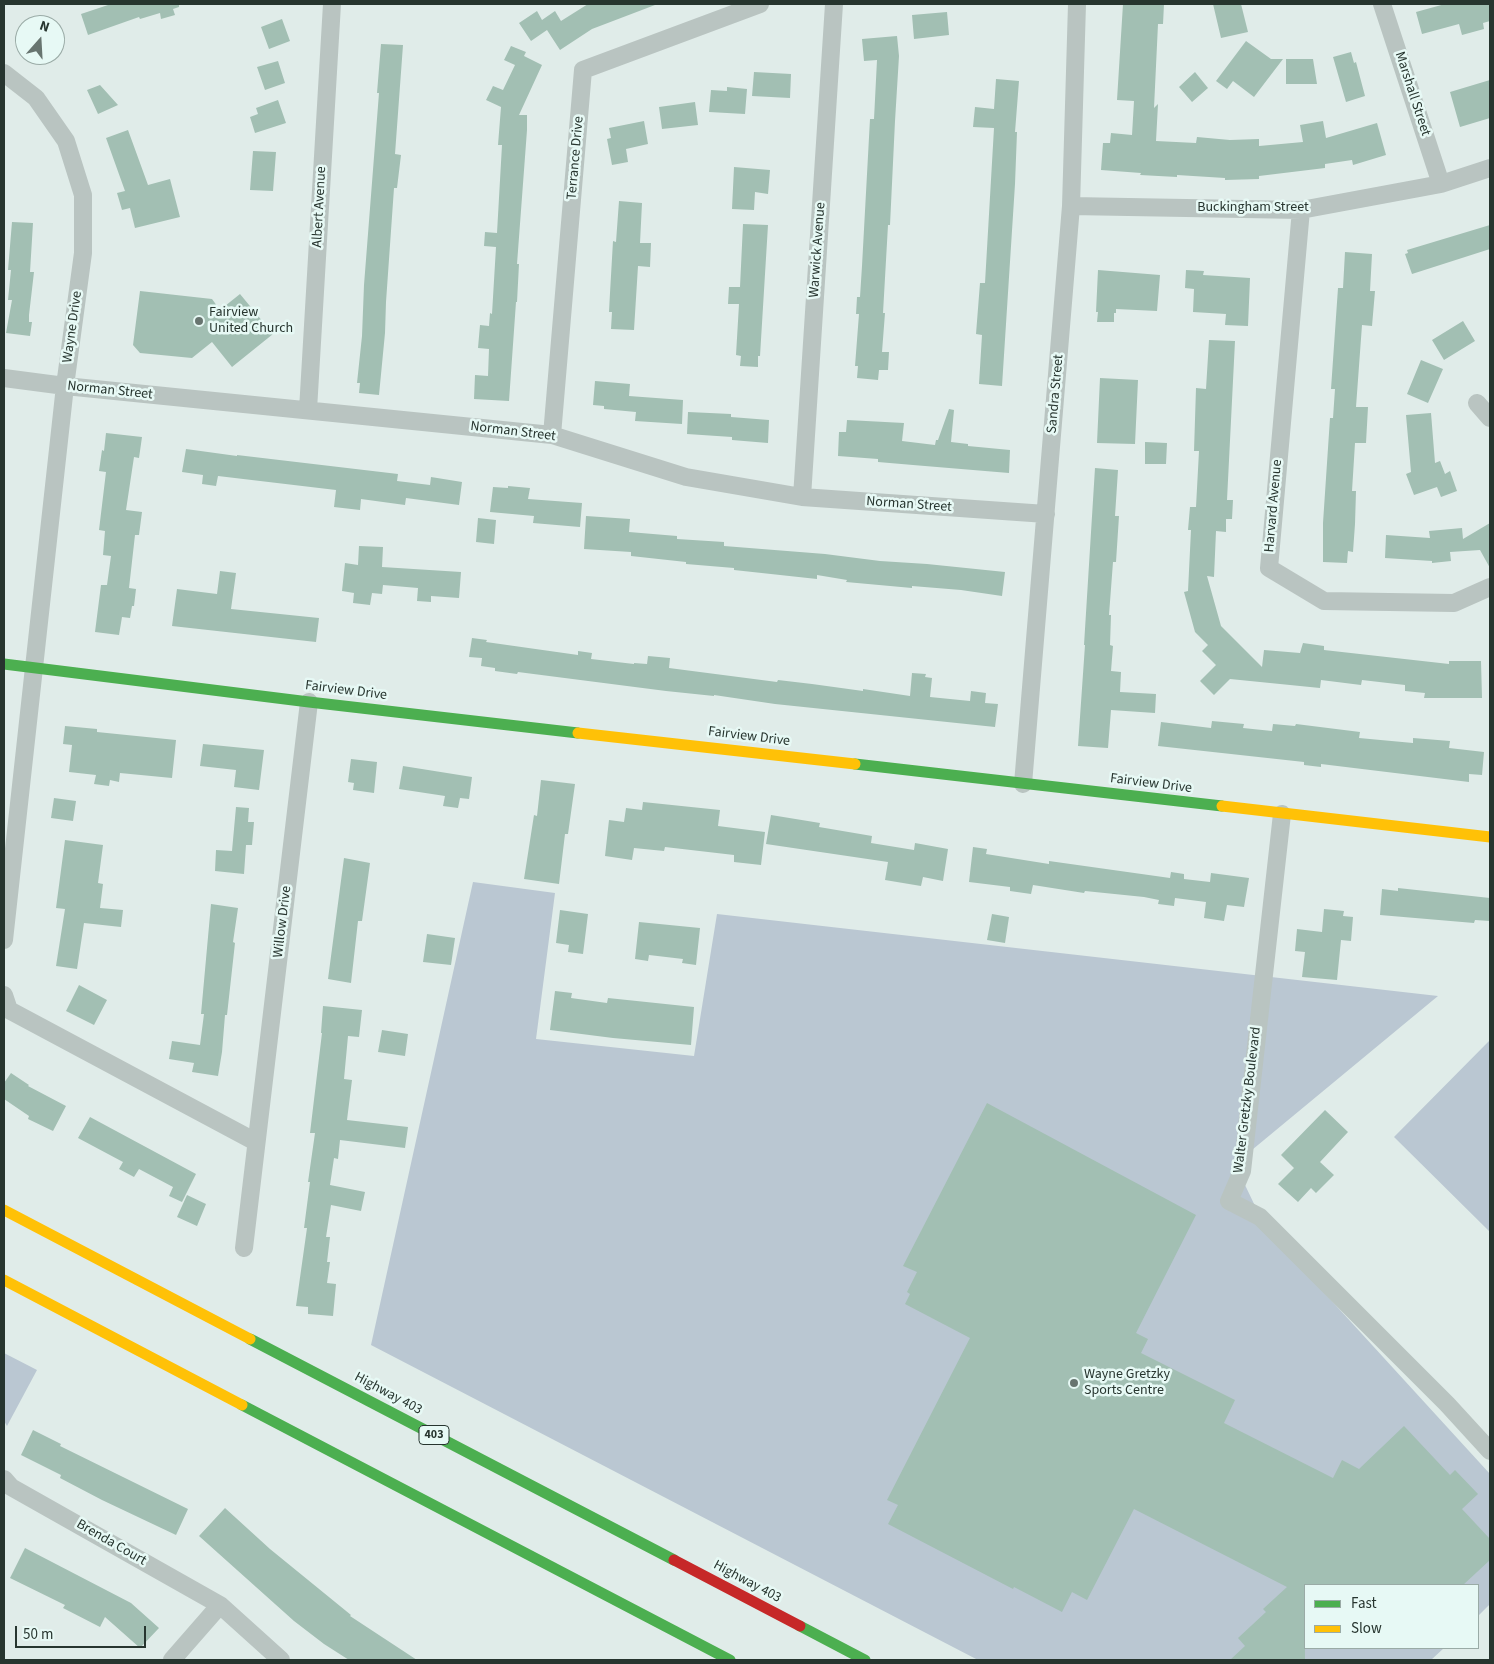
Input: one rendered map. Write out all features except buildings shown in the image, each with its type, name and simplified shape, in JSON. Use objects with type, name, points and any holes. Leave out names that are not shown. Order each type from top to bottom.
[{"type":"main road","name":"Fairview Drive","points":[[4,664],[310,702],[1490,837]]},
{"type":"main road","name":"Highway 403","points":[[4,1210],[865,1660]]},
{"type":"main road","points":[[4,1280],[730,1660]]},
{"type":"street","name":"Albert Avenue","points":[[308,410],[332,4]]},
{"type":"street","name":"Terrance Drive","points":[[552,435],[583,70],[760,4]]},
{"type":"street","name":"Warwick Avenue","points":[[802,497],[834,4]]},
{"type":"street","name":"Sandra Street","points":[[1023,784],[1071,206],[1077,4]]},
{"type":"street","name":"Marshall Street","points":[[1382,4],[1441,184]]},
{"type":"street","name":"Wayne Drive","points":[[4,73],[36,98],[66,141],[83,195],[83,253],[65,386],[34,667]]},
{"type":"street","name":"Buckingham Street","points":[[1071,206],[1301,210],[1441,184],[1490,168]]},
{"type":"street","name":"Harvard Avenue","points":[[1301,210],[1268,568],[1324,601],[1454,603],[1490,587]]},
{"type":"street","name":"Norman Street","points":[[4,378],[65,386],[552,435],[686,477],[802,497],[1046,514]]},
{"type":"street","points":[[1477,403],[1490,418]]},
{"type":"street","points":[[4,940],[34,667]]},
{"type":"street","name":"Willow Drive","points":[[244,1248],[310,702]]},
{"type":"street","name":"Walter Gretzky Boulevard","points":[[1282,814],[1242,1171],[1229,1201],[1260,1217],[1447,1404],[1490,1452]]},
{"type":"street","points":[[4,995],[9,1010],[256,1142]]},
{"type":"street","name":"Brenda Court","points":[[4,1479],[10,1487],[220,1605],[281,1660]]},
{"type":"street","points":[[172,1660],[220,1605]]},
{"type":"shaded area","points":[[473,882],[555,893],[536,1039],[694,1056],[717,914],[1438,996],[1235,1164],[1266,1229],[1490,1474],[1490,1604],[1479,1615],[1479,1584],[1304,1584],[1304,1649],[1443,1649],[1431,1660],[978,1660],[371,1345]]},
{"type":"shaded area","points":[[1490,1040],[1490,1232],[1394,1137]]},
{"type":"shaded area","points":[[4,1353],[37,1370],[7,1426],[4,1421]]},
{"type":"traffic: fast","points":[[4,664],[578,733]]},
{"type":"traffic: fast","points":[[855,764],[1222,806]]},
{"type":"traffic: fast","points":[[250,1339],[674,1560]]},
{"type":"traffic: fast","points":[[242,1405],[730,1660]]},
{"type":"traffic: fast","points":[[800,1626],[865,1660]]},
{"type":"traffic: slow","points":[[578,733],[855,764]]},
{"type":"traffic: slow","points":[[1222,806],[1490,837]]},
{"type":"traffic: slow","points":[[4,1210],[250,1339]]},
{"type":"traffic: slow","points":[[4,1280],[242,1405]]},
{"type":"traffic: jam","points":[[674,1560],[800,1626]]},
{"type":"place","name":"Fairview United Church","points":[[199,321]]},
{"type":"place","name":"Wayne Gretzky Sports Centre","points":[[1074,1383]]}]
